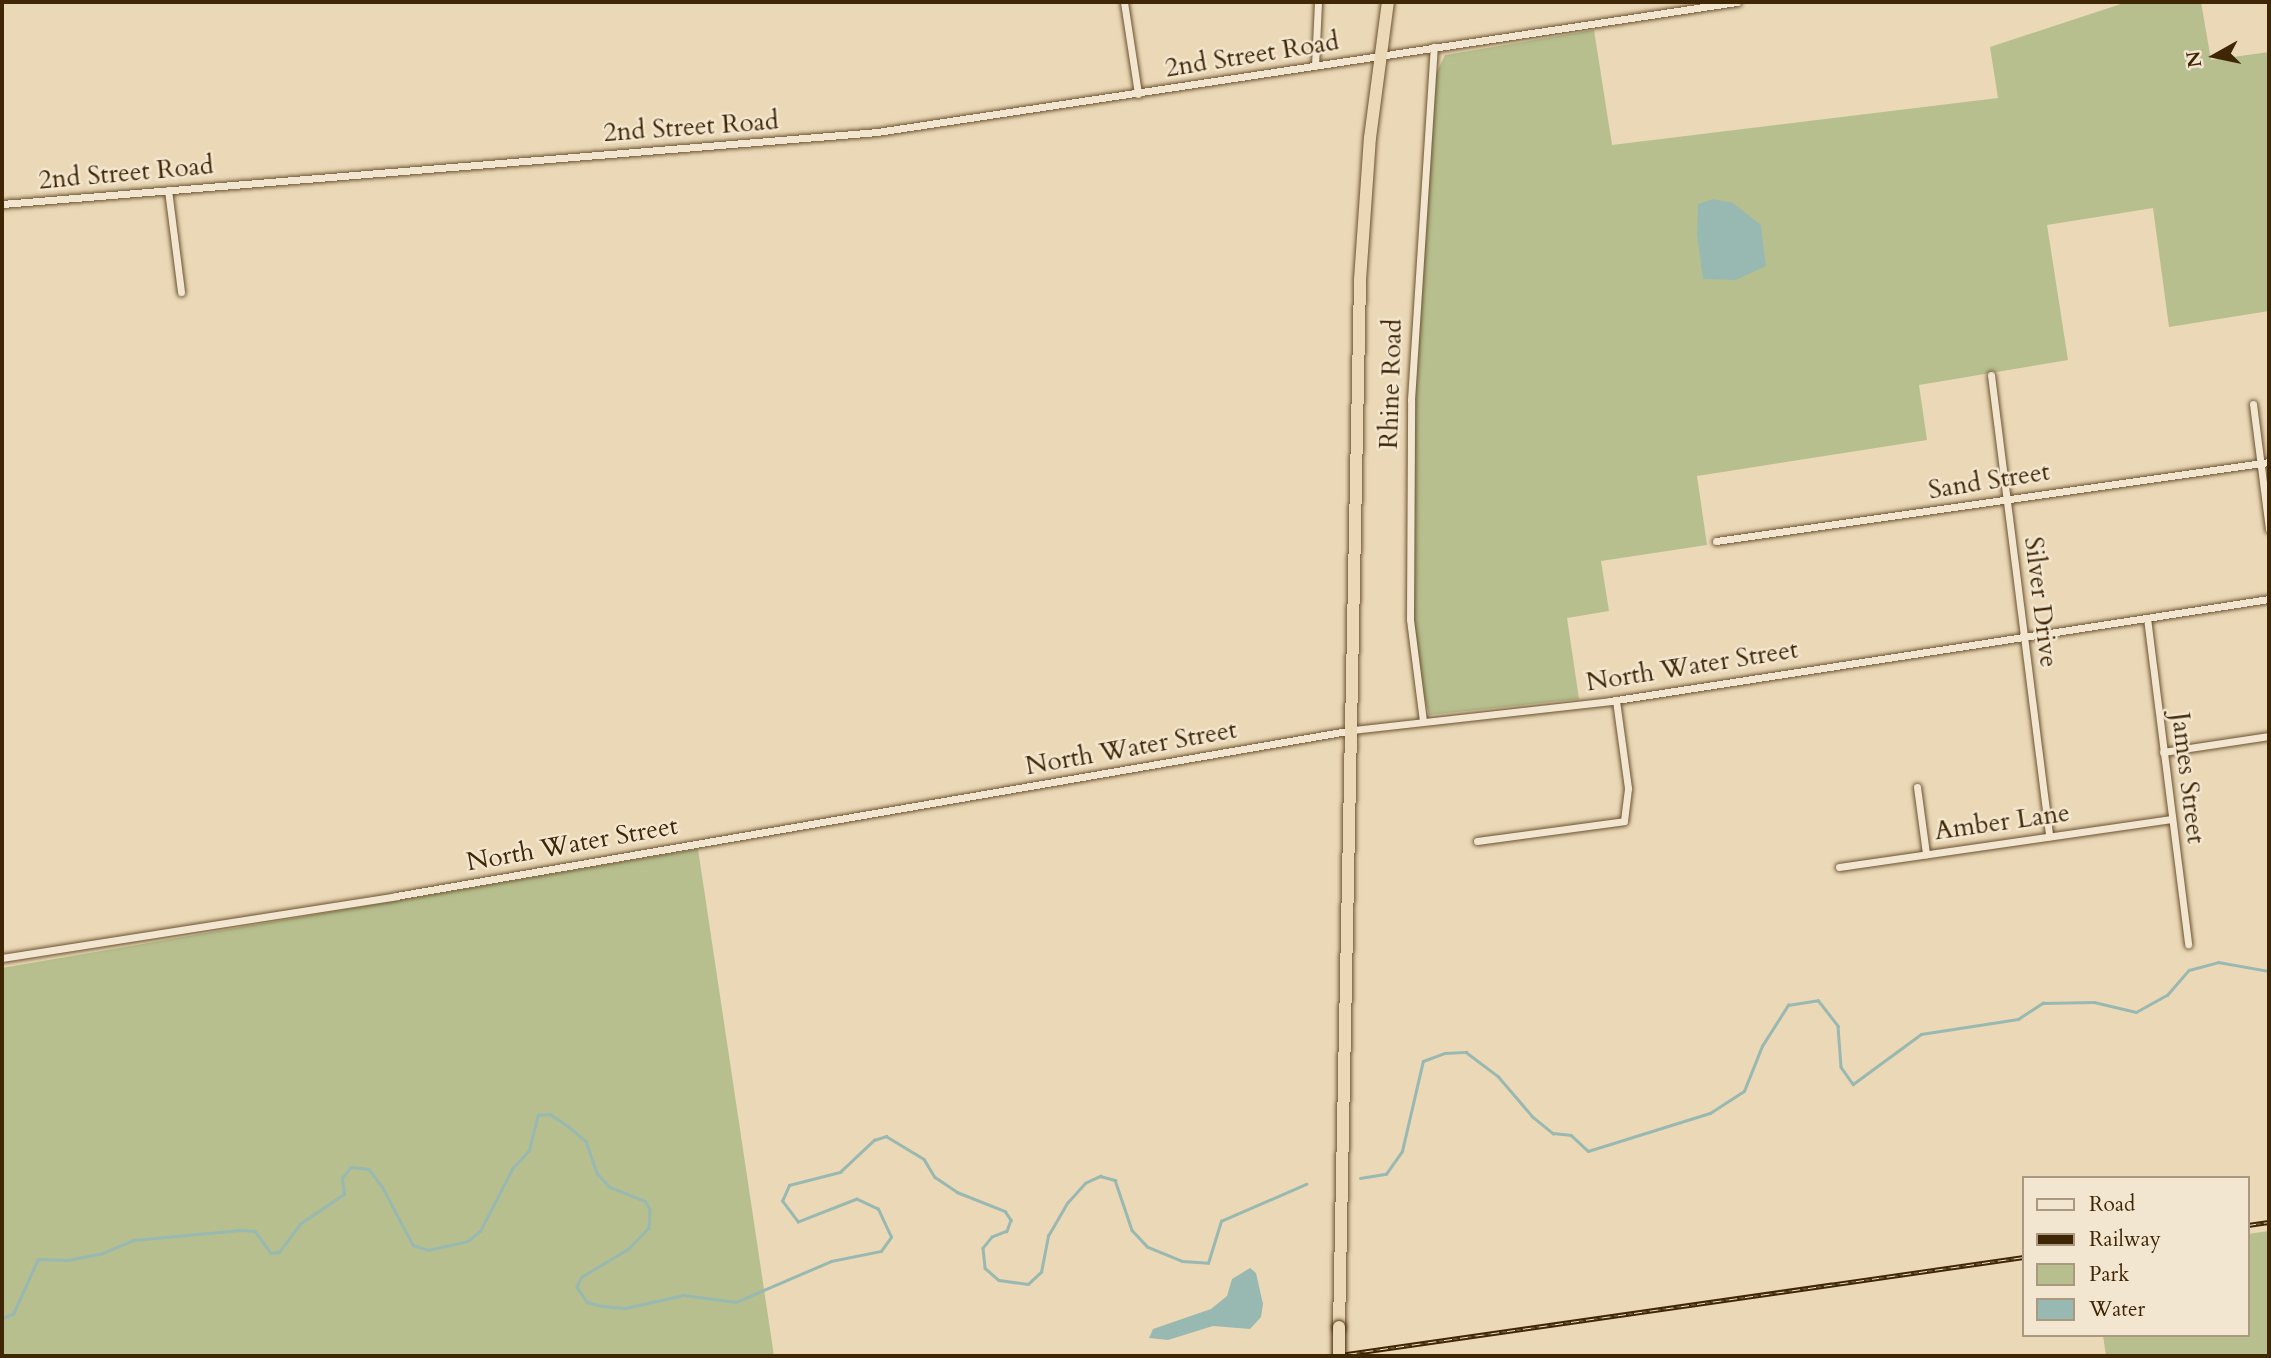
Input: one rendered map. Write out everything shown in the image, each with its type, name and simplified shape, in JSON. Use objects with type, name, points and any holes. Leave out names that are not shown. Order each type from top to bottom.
[{"type":"highway","points":[[1339,1356],[1360,280],[1380,57],[1388,2]]},
{"type":"street","points":[[1124,2],[1138,94]]},
{"type":"street","points":[[1315,66],[1318,2]]},
{"type":"street","name":"2nd Street Road","points":[[2,204],[863,133],[1138,94],[1737,2]]},
{"type":"street","name":"Rhine Road","points":[[1423,721],[1410,619],[1410,437],[1413,330],[1434,47]]},
{"type":"street","points":[[168,190],[181,292]]},
{"type":"street","name":"Silver Drive","points":[[1991,375],[2049,836]]},
{"type":"street","points":[[2253,404],[2265,462],[2269,529]]},
{"type":"street","name":"Sand Street","points":[[1716,541],[2265,462]]},
{"type":"street","name":"North Water Street","points":[[2,958],[410,894],[1353,730],[1616,700],[2269,599]]},
{"type":"street","name":"James Street","points":[[2147,618],[2188,944]]},
{"type":"street","points":[[1477,841],[1624,821],[1628,788],[1616,700]]},
{"type":"street","points":[[2164,752],[2269,736]]},
{"type":"street","points":[[1917,787],[1926,854]]},
{"type":"street","name":"Amber Lane","points":[[1839,867],[2172,819]]},
{"type":"green space","points":[[2127,2],[2201,2],[2211,60],[2269,52],[2269,311],[2169,327],[2153,208],[2047,225],[2068,360],[1919,385],[1927,440],[1697,476],[1707,545],[1601,561],[1609,611],[1567,618],[1579,699],[1429,715],[1419,677],[1412,624],[1413,448],[1417,308],[1434,78],[1445,55],[1594,30],[1612,145],[1998,98],[1990,47]]},
{"type":"green space","points":[[698,849],[774,1356],[2,1356],[2,968]]},
{"type":"green space","points":[[2269,1231],[2269,1356],[2106,1356],[2103,1337],[2250,1337],[2250,1234]]},
{"type":"water","points":[[1713,199],[1733,203],[1761,225],[1766,266],[1736,280],[1703,279],[1697,235],[1698,204]]},
{"type":"water","points":[[1250,1268],[1256,1273],[1263,1304],[1261,1317],[1250,1329],[1213,1326],[1168,1340],[1149,1338],[1153,1329],[1211,1309],[1227,1296],[1232,1279]]},
{"type":"waterway","points":[[1360,1178],[1386,1174],[1402,1151],[1423,1061],[1445,1053],[1466,1052],[1498,1076],[1533,1117],[1553,1133],[1571,1135],[1588,1151],[1710,1113],[1744,1091],[1762,1046],[1788,1005],[1818,1000],[1838,1026],[1841,1067],[1853,1084],[1921,1034],[2018,1019],[2043,1003],[2094,1002],[2136,1012],[2167,995],[2189,970],[2218,962],[2269,971]]},
{"type":"waterway","points":[[2,1318],[13,1314],[38,1259],[68,1260],[103,1253],[134,1240],[241,1230],[255,1231],[271,1253],[279,1252],[301,1223],[344,1194],[342,1178],[351,1167],[369,1169],[382,1186],[413,1245],[428,1250],[468,1241],[480,1231],[512,1169],[529,1150],[538,1115],[550,1114],[586,1141],[597,1173],[610,1187],[645,1201],[650,1209],[649,1228],[629,1249],[582,1277],[577,1287],[587,1302],[602,1306],[625,1308],[684,1295],[736,1302],[831,1261],[881,1251],[891,1237],[878,1209],[857,1199],[798,1222],[782,1201],[789,1185],[840,1172],[874,1140],[886,1136],[924,1159],[935,1177],[957,1192],[1005,1211],[1011,1220],[1007,1231],[992,1237],[983,1248],[985,1268],[999,1280],[1028,1284],[1041,1272],[1048,1236],[1068,1202],[1085,1183],[1100,1176],[1115,1180],[1132,1230],[1148,1247],[1182,1261],[1208,1263],[1221,1221],[1306,1184]]},
{"type":"railway","points":[[2250,1225],[2269,1222]]},
{"type":"railway","points":[[1333,1356],[2022,1257]]}]
